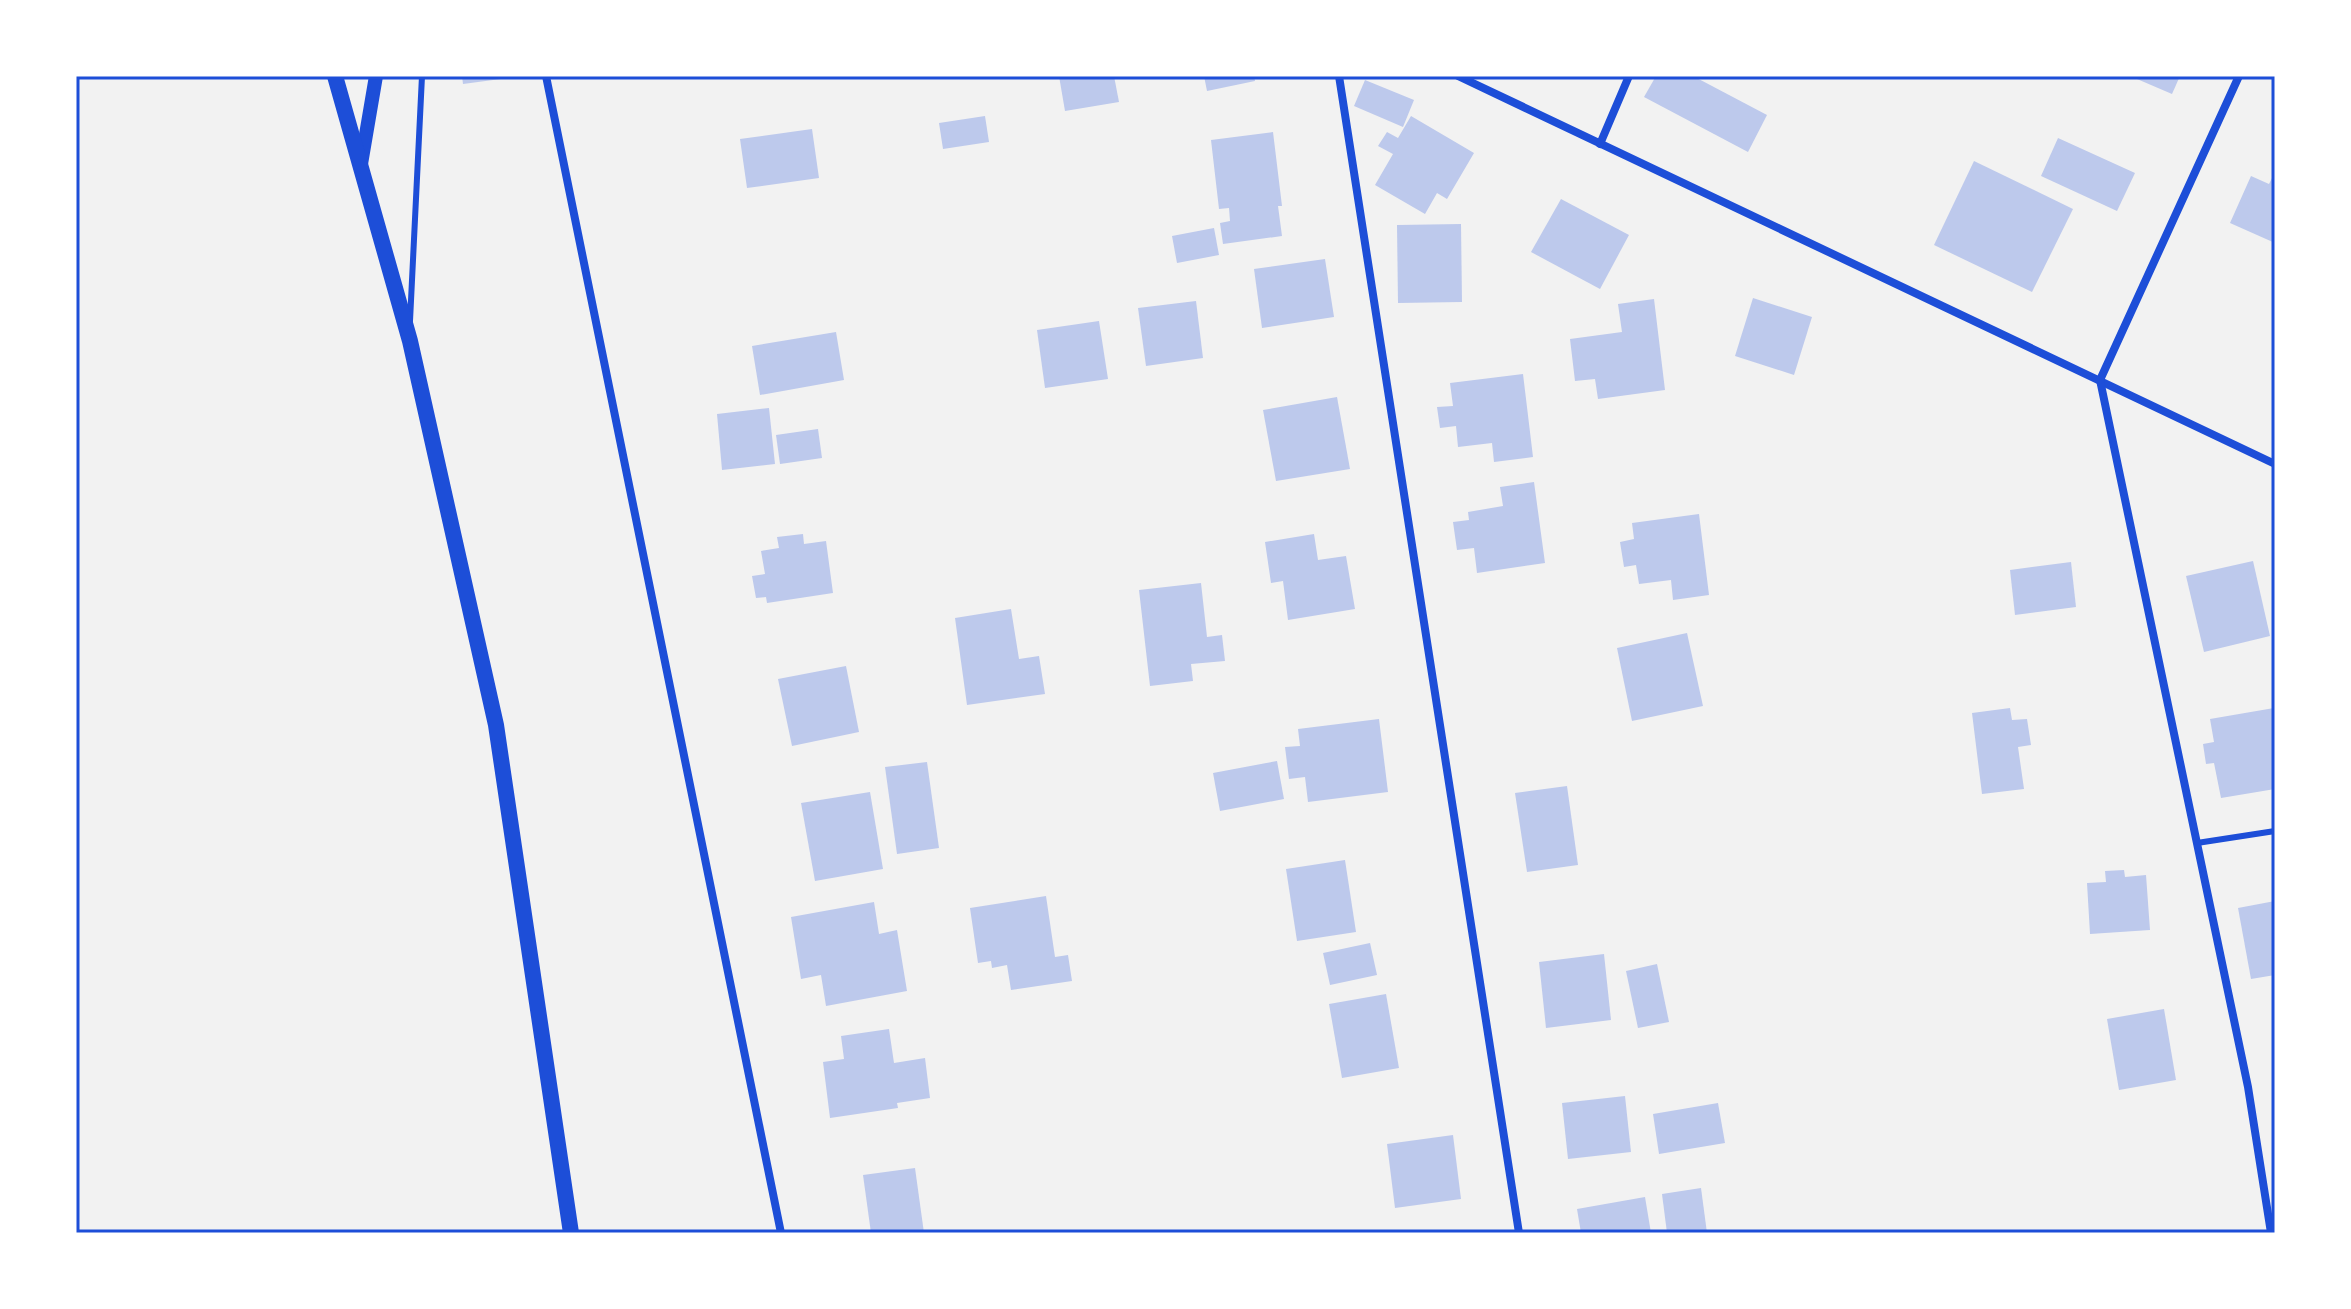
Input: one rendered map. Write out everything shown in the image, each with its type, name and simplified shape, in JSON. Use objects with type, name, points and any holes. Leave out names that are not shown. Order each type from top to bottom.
[{"type":"main road","points":[[335,76],[410,341],[496,725],[571,1233]]},
{"type":"street","points":[[361,164],[376,76]]},
{"type":"street","points":[[546,76],[781,1233]]},
{"type":"street","points":[[1339,76],[1519,1233]]},
{"type":"street","points":[[1458,76],[2275,464]]},
{"type":"street","points":[[1600,144],[1629,76]]},
{"type":"street","points":[[2239,76],[2100,380],[2248,1087],[2271,1233]]},
{"type":"lane","points":[[410,341],[422,76]]},
{"type":"lane","points":[[2197,843],[2275,831]]},
{"type":"building","points":[[462,76],[508,76],[508,78],[463,84]]},
{"type":"building","points":[[1059,76],[1114,76],[1119,102],[1065,111]]},
{"type":"building","points":[[1204,76],[1254,76],[1255,81],[1207,91]]},
{"type":"building","points":[[1656,76],[1693,76],[1767,115],[1748,152],[1644,97]]},
{"type":"building","points":[[2130,76],[2180,76],[2172,94]]},
{"type":"building","points":[[1365,80],[1414,100],[1403,127],[1354,106]]},
{"type":"building","points":[[985,116],[989,142],[943,149],[939,123]]},
{"type":"building","points":[[1411,116],[1474,153],[1447,199],[1437,193],[1425,214],[1375,185],[1393,154],[1378,146],[1387,132],[1398,138]]},
{"type":"building","points":[[812,129],[819,178],[747,188],[740,139]]},
{"type":"building","points":[[1273,132],[1282,206],[1278,206],[1282,236],[1223,244],[1220,223],[1230,221],[1229,208],[1219,209],[1211,140]]},
{"type":"building","points":[[2058,138],[2135,173],[2117,211],[2041,176]]},
{"type":"building","points":[[1974,161],[2073,209],[2032,292],[1934,245]]},
{"type":"building","points":[[2275,172],[2275,243],[2230,223],[2251,176],[2269,184]]},
{"type":"building","points":[[1561,199],[1629,235],[1600,289],[1531,252]]},
{"type":"building","points":[[1461,224],[1462,302],[1398,303],[1397,225]]},
{"type":"building","points":[[1214,228],[1219,255],[1177,263],[1172,236]]},
{"type":"building","points":[[1325,259],[1334,317],[1262,328],[1254,269]]},
{"type":"building","points":[[1753,298],[1812,317],[1794,375],[1735,356]]},
{"type":"building","points":[[1654,299],[1665,390],[1598,399],[1595,379],[1575,381],[1570,339],[1622,332],[1618,304]]},
{"type":"building","points":[[1196,301],[1203,358],[1146,366],[1138,308]]},
{"type":"building","points":[[1099,321],[1108,379],[1045,388],[1037,330]]},
{"type":"building","points":[[836,332],[844,380],[760,395],[752,346]]},
{"type":"building","points":[[1523,374],[1533,457],[1494,462],[1492,443],[1458,447],[1456,426],[1440,428],[1437,407],[1453,406],[1450,383]]},
{"type":"building","points":[[1337,397],[1350,469],[1276,481],[1263,410]]},
{"type":"building","points":[[769,408],[775,464],[722,470],[717,414]]},
{"type":"building","points":[[818,429],[822,458],[780,464],[776,435]]},
{"type":"building","points":[[1534,482],[1545,563],[1477,573],[1474,548],[1457,550],[1453,522],[1469,520],[1468,512],[1503,506],[1500,487]]},
{"type":"building","points":[[1699,514],[1709,595],[1673,600],[1671,580],[1639,584],[1636,565],[1624,567],[1620,542],[1634,539],[1632,523]]},
{"type":"building","points":[[803,534],[804,544],[826,541],[833,593],[767,603],[766,597],[756,598],[752,576],[765,574],[761,551],[779,548],[777,537]]},
{"type":"building","points":[[1314,534],[1318,560],[1346,556],[1355,609],[1288,620],[1283,581],[1271,583],[1265,542]]},
{"type":"building","points":[[2253,561],[2270,636],[2204,652],[2186,576]]},
{"type":"building","points":[[2071,562],[2076,607],[2015,615],[2010,570]]},
{"type":"building","points":[[1201,583],[1207,637],[1222,635],[1225,661],[1191,664],[1193,681],[1150,686],[1139,590]]},
{"type":"building","points":[[1011,609],[1019,659],[1039,656],[1045,694],[967,705],[955,618]]},
{"type":"building","points":[[1687,633],[1703,706],[1632,721],[1617,648]]},
{"type":"building","points":[[846,666],[859,732],[792,746],[778,679]]},
{"type":"building","points":[[2010,708],[2012,720],[2027,719],[2031,745],[2018,747],[2024,789],[1982,794],[1972,713]]},
{"type":"building","points":[[2274,708],[2275,789],[2221,798],[2214,763],[2206,764],[2203,744],[2214,742],[2210,719]]},
{"type":"building","points":[[1379,719],[1388,792],[1308,802],[1305,777],[1289,779],[1285,747],[1300,746],[1298,729]]},
{"type":"building","points":[[1277,761],[1284,799],[1220,811],[1213,773]]},
{"type":"building","points":[[927,762],[939,848],[897,854],[885,767]]},
{"type":"building","points":[[1567,786],[1578,865],[1527,872],[1515,793]]},
{"type":"building","points":[[870,792],[883,869],[815,881],[801,803]]},
{"type":"building","points":[[1345,860],[1356,932],[1297,941],[1286,869]]},
{"type":"building","points":[[2124,870],[2125,877],[2146,875],[2150,930],[2090,934],[2087,883],[2106,882],[2105,871]]},
{"type":"building","points":[[1046,896],[1055,957],[1068,955],[1072,981],[1011,990],[1007,965],[992,968],[991,961],[978,963],[970,908]]},
{"type":"building","points":[[2275,901],[2275,975],[2251,979],[2238,908]]},
{"type":"building","points":[[874,902],[879,934],[897,930],[907,991],[826,1006],[821,975],[801,979],[791,917]]},
{"type":"building","points":[[1370,943],[1377,975],[1330,985],[1323,953]]},
{"type":"building","points":[[1604,954],[1611,1020],[1546,1028],[1539,962]]},
{"type":"building","points":[[1657,964],[1669,1022],[1638,1028],[1626,971]]},
{"type":"building","points":[[1386,994],[1399,1068],[1342,1078],[1329,1004]]},
{"type":"building","points":[[2164,1009],[2176,1080],[2119,1090],[2107,1019]]},
{"type":"building","points":[[889,1029],[894,1063],[925,1058],[930,1098],[897,1103],[898,1108],[830,1118],[823,1062],[844,1059],[841,1036]]},
{"type":"building","points":[[1625,1096],[1631,1152],[1568,1159],[1562,1103]]},
{"type":"building","points":[[1718,1103],[1725,1143],[1659,1154],[1653,1114]]},
{"type":"building","points":[[1453,1135],[1461,1199],[1395,1208],[1387,1144]]},
{"type":"building","points":[[915,1168],[924,1233],[871,1233],[863,1175]]},
{"type":"building","points":[[1701,1188],[1707,1233],[1667,1233],[1662,1194]]},
{"type":"building","points":[[1645,1197],[1651,1233],[1581,1233],[1577,1209]]}]
